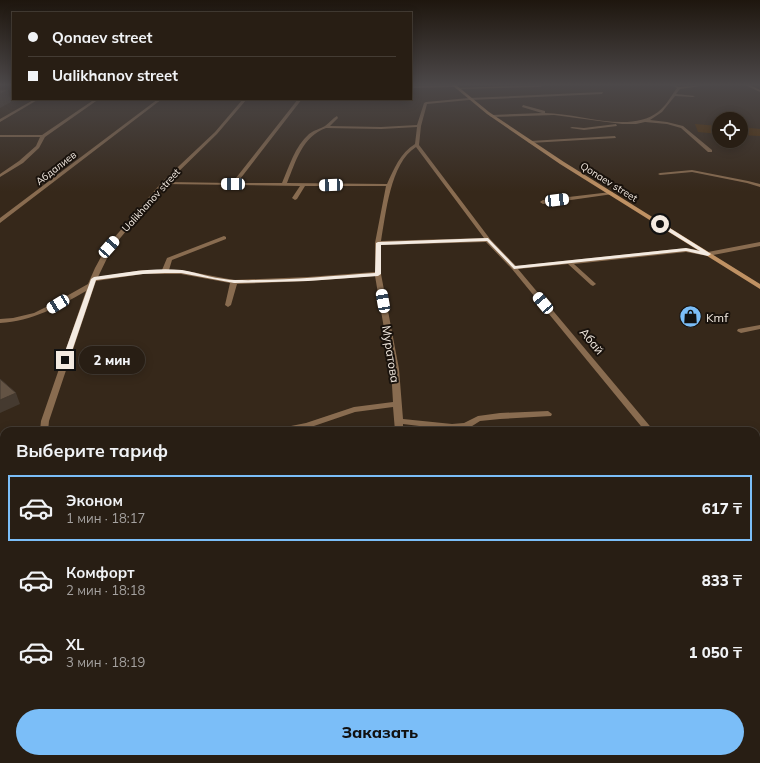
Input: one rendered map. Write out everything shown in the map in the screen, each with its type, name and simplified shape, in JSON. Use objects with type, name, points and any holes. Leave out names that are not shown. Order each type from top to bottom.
[{"type":"main road","name":"Qonaev street","points":[[499,121],[530,142],[760,287]]},
{"type":"street","points":[[0,176],[21,162],[38,147],[43,136],[65,121]]},
{"type":"street","name":"Абдалиев","points":[[0,222],[132,121]]},
{"type":"street","name":"Ualikhanov street","points":[[44,427],[45,421],[92,282],[109,247],[164,183],[226,121]]},
{"type":"street","points":[[233,184],[283,121]]},
{"type":"street","points":[[326,127],[334,121]]},
{"type":"street","points":[[418,145],[421,121]]},
{"type":"street","points":[[600,121],[641,122],[644,121]]},
{"type":"street","points":[[649,121],[682,127],[710,151]]},
{"type":"street","points":[[572,128],[584,129],[614,126],[622,122]]},
{"type":"street","points":[[284,185],[302,143],[318,128],[381,128],[419,126]]},
{"type":"street","points":[[0,136],[43,136]]},
{"type":"street","points":[[530,142],[614,137]]},
{"type":"street","name":"Муратова","points":[[399,427],[395,369],[378,274],[378,243],[389,185],[401,160],[412,148],[418,145]]},
{"type":"street","name":"Абай","points":[[418,145],[488,240],[514,268],[647,427]]},
{"type":"street","points":[[660,174],[692,171],[760,186]]},
{"type":"street","points":[[722,181],[733,180]]},
{"type":"street","points":[[164,183],[389,185]]},
{"type":"street","points":[[295,198],[303,185]]},
{"type":"street","points":[[543,202],[611,193]]},
{"type":"street","points":[[165,272],[169,259],[224,238]]},
{"type":"street","points":[[378,243],[488,240]]},
{"type":"street","points":[[514,268],[686,250],[708,254],[760,244]]},
{"type":"street","points":[[569,262],[593,284]]},
{"type":"street","points":[[0,321],[26,318],[47,311],[92,282],[143,272],[181,272],[234,282],[378,274]]},
{"type":"street","points":[[228,305],[234,282]]},
{"type":"street","points":[[741,331],[760,327]]},
{"type":"street","points":[[298,427],[354,410],[398,404]]},
{"type":"street","points":[[398,421],[452,427],[466,426],[478,419],[492,417],[548,414]]},
{"type":"shaded area","points":[[695,124],[712,125],[712,133],[698,132]]},
{"type":"shaded area","points":[[748,128],[760,129],[760,136],[748,135]]},
{"type":"building","points":[[0,379],[16,393],[0,400]]},
{"type":"place","name":"Kmf","points":[[691,317]]},
{"type":"route","points":[[65,360],[94,279],[143,272],[181,272],[234,282],[378,274],[378,243],[488,240],[514,268],[686,250],[708,254],[660,224]]}]
